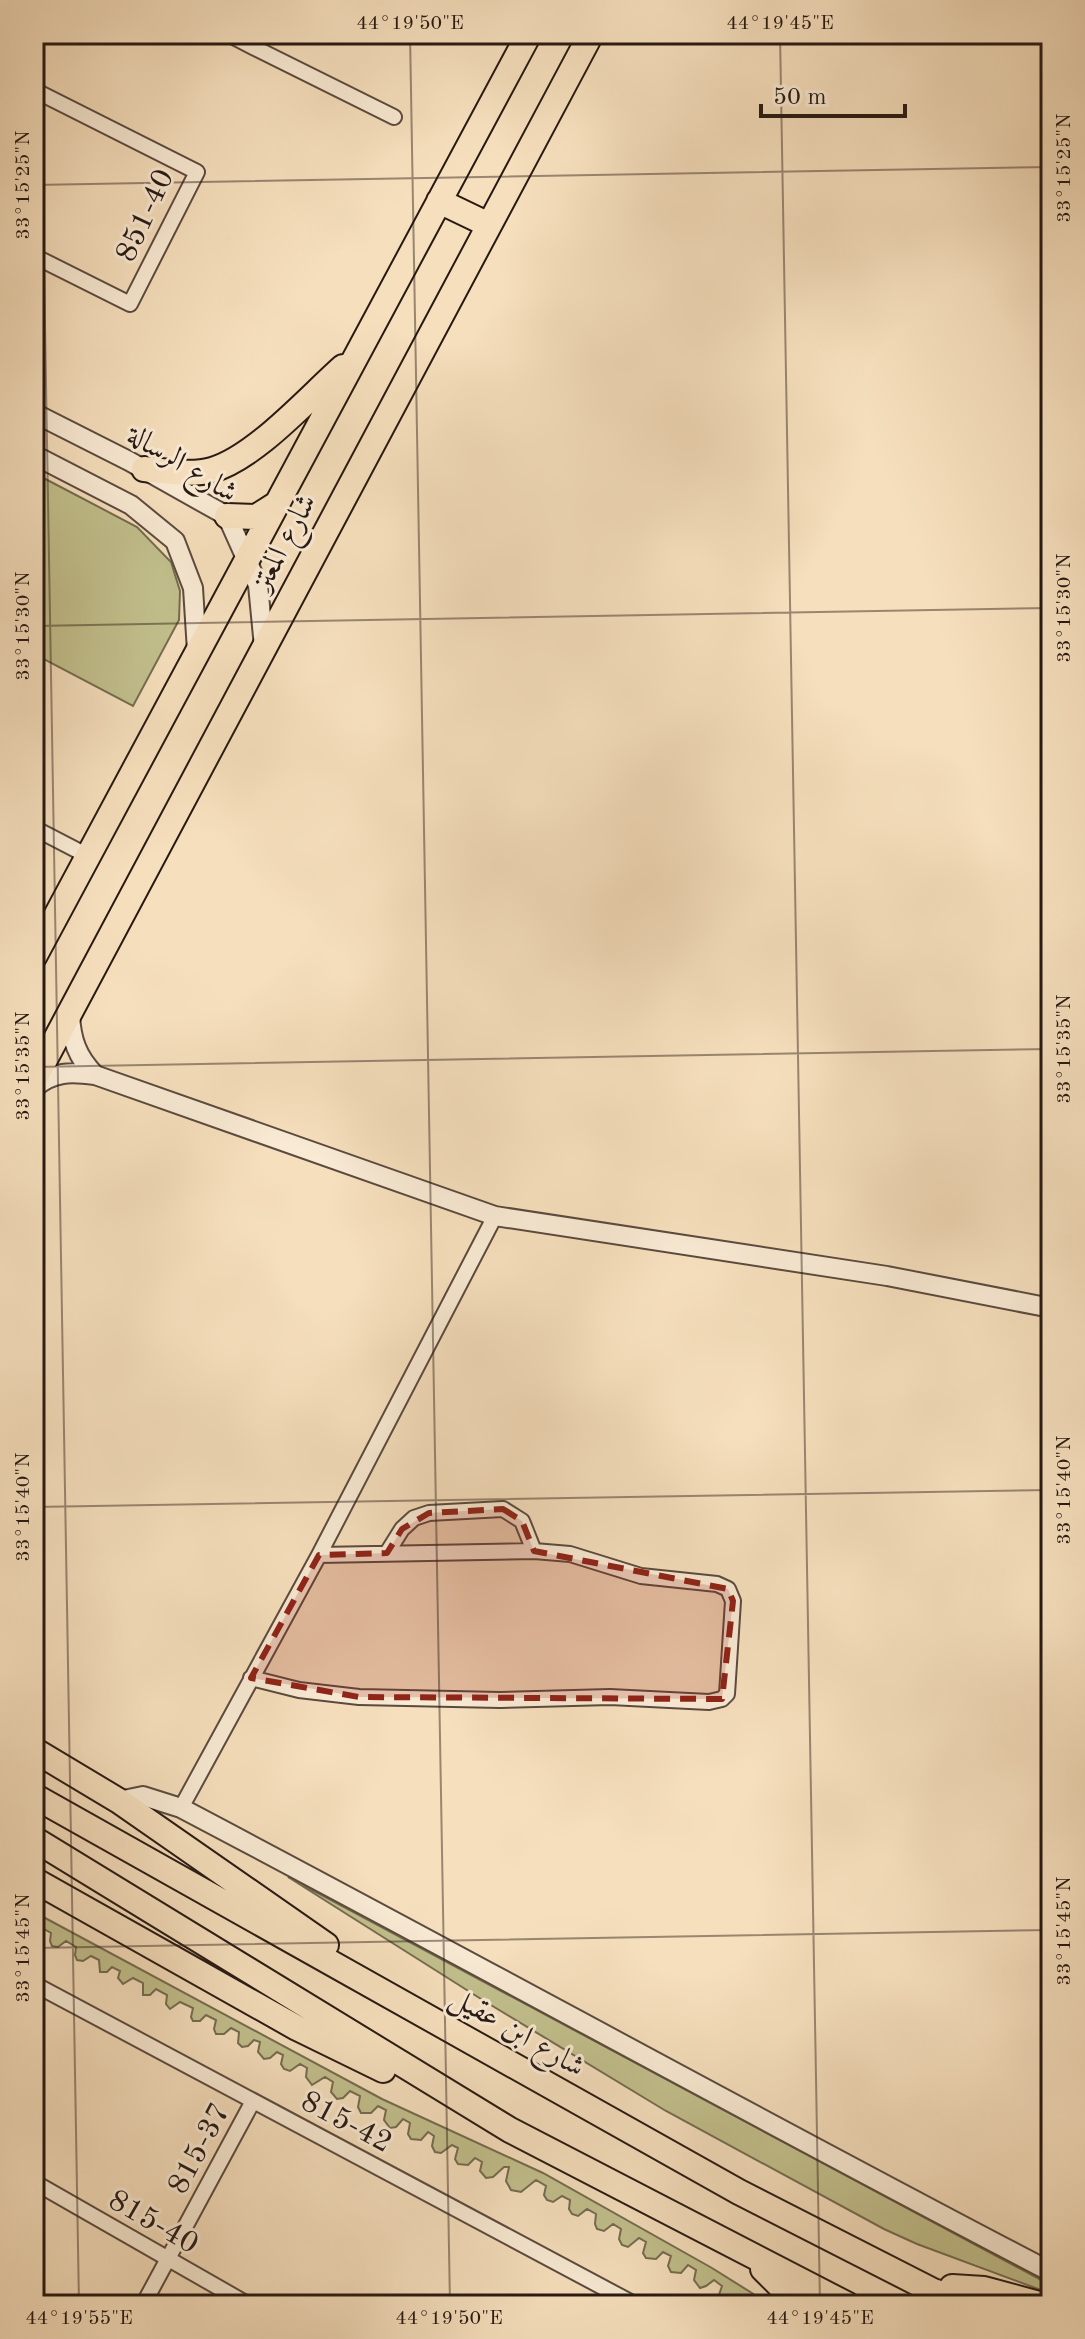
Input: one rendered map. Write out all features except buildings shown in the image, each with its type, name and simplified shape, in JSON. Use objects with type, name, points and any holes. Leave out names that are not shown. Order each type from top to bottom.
[{"type":"main road","name":"شارع المعتز","points":[[34,957],[529,34]]},
{"type":"main road","name":"شارع المعتز","points":[[34,1080],[591,34]]},
{"type":"main road","points":[[439,201],[489,225]]},
{"type":"main road","points":[[144,469],[177,473],[212,470],[246,453],[356,355]]},
{"type":"main road","points":[[227,516],[256,517],[278,503]]},
{"type":"main road","points":[[34,1750],[119,1801],[275,1907],[416,2009]]},
{"type":"main road","name":"شارع ابن عقيل","points":[[34,1796],[739,2192],[933,2291],[977,2305]]},
{"type":"main road","points":[[34,1839],[510,2130]]},
{"type":"main road","points":[[34,1880],[297,2028],[510,2130],[848,2305]]},
{"type":"main road","points":[[745,2250],[799,2305]]},
{"type":"main road","points":[[933,2291],[951,2287],[984,2289],[1043,2305]]},
{"type":"street","points":[[228,34],[258,41],[394,117]]},
{"type":"street","name":"851-40","points":[[34,90],[197,172],[130,304],[34,256]]},
{"type":"street","name":"شارع الرسالة","points":[[34,413],[227,516],[258,585],[264,647]]},
{"type":"street","name":"شارع الرسالة","points":[[34,455],[131,505],[175,541],[193,588],[197,651]]},
{"type":"street","points":[[34,828],[88,856]]},
{"type":"street","points":[[70,1013],[71,1039],[83,1063],[95,1075]]},
{"type":"street","points":[[34,1088],[47,1077],[70,1072],[95,1075],[495,1216],[887,1276],[1051,1308]]},
{"type":"street","points":[[181,1808],[319,1555],[495,1216]]},
{"type":"street","points":[[387,1553],[402,1529],[414,1518],[429,1513],[503,1509],[522,1521],[534,1551]]},
{"type":"street","points":[[251,1678],[299,1690],[359,1697],[500,1700],[610,1697],[709,1702],[722,1699],[727,1694],[733,1601],[728,1589],[717,1584],[641,1576],[570,1554],[534,1551],[319,1555]]},
{"type":"street","points":[[119,1801],[143,1796],[181,1808],[417,1932],[807,2145],[1051,2272]]},
{"type":"street","name":"815-42","points":[[34,1984],[636,2305]]},
{"type":"street","name":"815-37","points":[[143,2305],[253,2101]]},
{"type":"street","name":"815-40","points":[[34,2182],[249,2305]]},
{"type":"highlighted area","points":[[503,1509],[522,1521],[534,1551],[728,1589],[733,1601],[722,1699],[359,1697],[251,1678],[319,1555],[387,1553],[402,1529],[429,1513]]},
{"type":"shaded area","points":[[34,473],[137,527],[171,562],[180,591],[179,620],[133,706],[34,654]]},
{"type":"shaded area","points":[[288,1877],[1045,2282],[1041,2290],[884,2229],[666,2111]]},
{"type":"shaded area","points":[[34,1912],[382,2099],[543,2173],[712,2268],[771,2305],[745,2305],[734,2296],[727,2301],[722,2300],[719,2295],[722,2286],[714,2280],[700,2288],[694,2280],[696,2270],[688,2265],[681,2273],[671,2272],[668,2266],[671,2256],[663,2252],[656,2259],[646,2258],[643,2253],[646,2242],[639,2238],[628,2247],[622,2245],[619,2239],[621,2229],[613,2224],[604,2231],[597,2229],[596,2214],[587,2209],[578,2216],[572,2214],[570,2200],[562,2196],[553,2202],[547,2200],[544,2195],[546,2186],[536,2180],[521,2192],[511,2190],[506,2181],[509,2167],[486,2178],[480,2171],[482,2162],[475,2158],[468,2165],[458,2164],[455,2159],[458,2148],[452,2145],[441,2153],[435,2152],[432,2146],[434,2136],[428,2132],[421,2140],[411,2139],[408,2134],[410,2123],[403,2119],[396,2127],[390,2128],[384,2120],[386,2110],[378,2106],[371,2113],[361,2113],[358,2107],[360,2096],[350,2091],[337,2099],[331,2092],[333,2082],[325,2077],[312,2085],[306,2077],[307,2068],[300,2064],[290,2071],[284,2069],[281,2064],[283,2055],[277,2052],[264,2059],[258,2052],[260,2042],[254,2040],[242,2047],[238,2043],[239,2032],[231,2028],[224,2034],[216,2034],[216,2020],[206,2015],[200,2021],[193,2021],[193,2008],[180,2002],[170,2009],[166,2004],[167,1995],[156,1989],[150,1995],[143,1995],[143,1983],[133,1978],[123,1984],[118,1978],[120,1971],[112,1967],[107,1972],[100,1972],[99,1960],[91,1956],[83,1961],[77,1960],[76,1947],[66,1941],[58,1947],[52,1946],[51,1933],[42,1928],[34,1934]]}]
